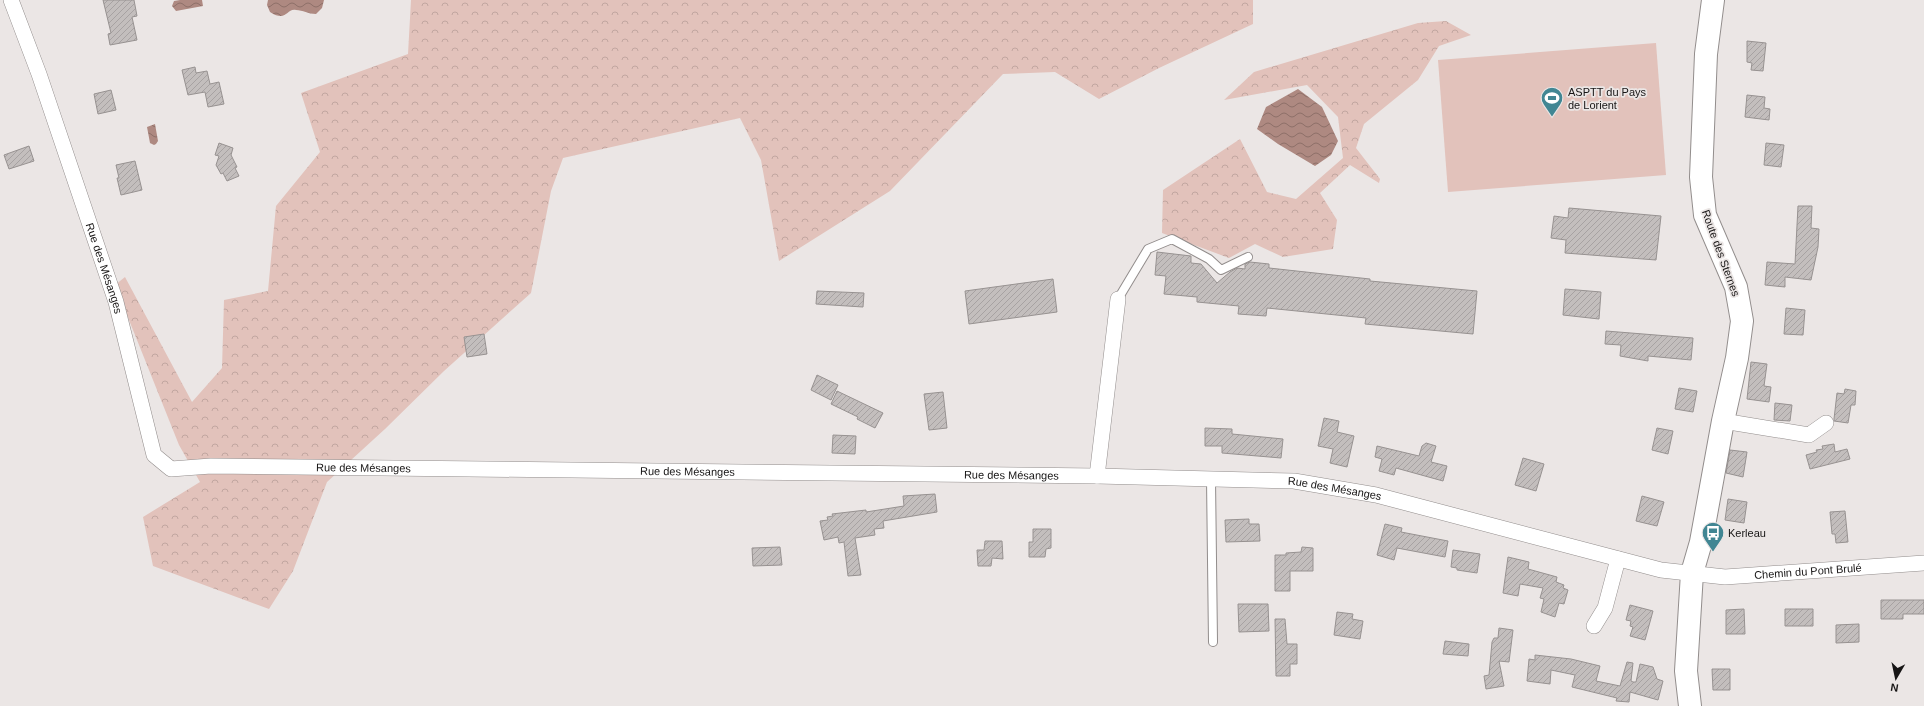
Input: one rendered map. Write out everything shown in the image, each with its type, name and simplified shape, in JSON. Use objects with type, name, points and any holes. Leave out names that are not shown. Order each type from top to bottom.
[{"type":"street","name":"Rue des Mésanges","points":[[11,0],[39,74],[116,302],[154,455],[171,469],[211,466],[1097,476],[1294,481],[1376,495],[1661,570],[1692,573]]},
{"type":"street","name":"Route des Sternes","points":[[1690,706],[1686,671],[1692,573],[1701,542],[1723,421],[1737,358],[1742,321],[1736,287],[1705,214],[1701,176],[1706,54],[1713,0]]},
{"type":"street","points":[[1097,476],[1118,299]]},
{"type":"street","points":[[1723,421],[1809,435],[1826,423]]},
{"type":"street","points":[[1594,626],[1605,608],[1618,559]]},
{"type":"street","name":"Chemin du Pont Brulé","points":[[1692,573],[1725,577],[1924,563]]},
{"type":"lane","points":[[1118,299],[1148,250],[1172,239],[1209,259],[1221,270],[1248,257]]},
{"type":"lane","points":[[1211,479],[1213,642]]},
{"type":"green space","points":[[411,0],[1253,0],[1253,24],[1159,68],[1099,99],[1055,72],[1003,74],[890,191],[779,261],[761,160],[740,118],[563,158],[551,191],[531,293],[444,371],[385,429],[327,482],[293,571],[269,609],[153,566],[143,517],[200,482],[179,445],[115,285],[125,277],[192,402],[222,368],[224,300],[268,291],[276,206],[320,152],[301,93],[408,54]]},
{"type":"green space","points":[[1446,21],[1471,35],[1439,46],[1418,80],[1364,124],[1356,148],[1380,179],[1379,183],[1350,165],[1320,193],[1337,220],[1333,249],[1283,257],[1255,244],[1229,258],[1162,233],[1163,190],[1240,139],[1267,192],[1296,199],[1343,158],[1338,117],[1307,85],[1224,100],[1254,72],[1418,23]]},
{"type":"green space","name":"ASPTT du Pays de Lorient","points":[[1656,43],[1666,175],[1448,192],[1438,60]]},
{"type":"water","points":[[202,0],[203,6],[176,11],[172,6],[174,1]]},
{"type":"water","points":[[268,0],[324,0],[322,8],[316,14],[293,10],[283,16],[280,16],[270,12],[267,5]]},
{"type":"water","points":[[1298,89],[1322,107],[1338,141],[1331,155],[1315,166],[1278,144],[1257,129],[1266,107]]},
{"type":"water","points":[[155,124],[158,141],[154,145],[150,143],[147,127]]},
{"type":"building","points":[[103,0],[134,0],[137,16],[132,17],[137,40],[110,45],[108,34],[111,33]]},
{"type":"building","points":[[1747,41],[1766,43],[1763,71],[1751,70],[1752,63],[1747,62]]},
{"type":"building","points":[[195,67],[196,73],[207,71],[210,84],[219,82],[224,104],[208,107],[205,92],[188,95],[182,70]]},
{"type":"building","points":[[111,90],[116,110],[98,114],[94,94]]},
{"type":"building","points":[[1747,95],[1765,97],[1764,108],[1770,109],[1769,120],[1745,117]]},
{"type":"building","points":[[219,143],[233,148],[231,155],[237,167],[235,168],[239,176],[227,181],[223,173],[221,174],[216,165],[219,156],[215,155]]},
{"type":"building","points":[[1766,143],[1784,145],[1781,167],[1764,165]]},
{"type":"building","points":[[29,146],[34,161],[9,169],[4,155]]},
{"type":"building","points":[[135,161],[142,190],[121,195],[116,165]]},
{"type":"building","points":[[1798,206],[1812,206],[1811,228],[1819,229],[1818,247],[1811,280],[1785,277],[1785,287],[1765,285],[1767,262],[1795,264]]},
{"type":"building","points":[[1569,208],[1661,216],[1656,260],[1565,253],[1566,240],[1551,238],[1554,216],[1568,218]]},
{"type":"building","points":[[1157,252],[1191,256],[1191,263],[1201,264],[1217,283],[1237,268],[1245,269],[1245,264],[1250,262],[1269,264],[1269,268],[1370,279],[1370,281],[1477,291],[1473,334],[1365,324],[1366,318],[1267,308],[1266,316],[1238,314],[1239,306],[1197,302],[1197,297],[1164,294],[1166,276],[1155,275]]},
{"type":"building","points":[[1053,279],[1057,312],[969,324],[965,291]]},
{"type":"building","points":[[1565,289],[1601,292],[1599,319],[1563,315]]},
{"type":"building","points":[[817,291],[864,293],[863,307],[816,304]]},
{"type":"building","points":[[1786,308],[1805,310],[1803,335],[1784,334]]},
{"type":"building","points":[[1606,331],[1693,338],[1691,360],[1648,356],[1648,361],[1620,356],[1621,345],[1605,344]]},
{"type":"building","points":[[484,334],[487,354],[467,357],[464,337]]},
{"type":"building","points":[[1751,362],[1767,364],[1764,386],[1771,387],[1769,402],[1747,399]]},
{"type":"building","points":[[817,375],[838,385],[831,400],[811,390]]},
{"type":"building","points":[[1679,388],[1697,391],[1693,412],[1675,409]]},
{"type":"building","points":[[1845,389],[1856,391],[1855,405],[1851,405],[1848,423],[1834,421],[1837,393],[1844,394]]},
{"type":"building","points":[[837,391],[883,413],[875,428],[857,419],[858,417],[831,404]]},
{"type":"building","points":[[943,392],[947,428],[929,430],[924,394]]},
{"type":"building","points":[[1775,403],[1792,405],[1790,421],[1774,420]]},
{"type":"building","points":[[1324,418],[1339,421],[1337,432],[1354,436],[1347,467],[1330,463],[1333,449],[1318,446]]},
{"type":"building","points":[[1205,428],[1232,429],[1232,434],[1283,439],[1281,458],[1222,453],[1222,446],[1205,446]]},
{"type":"building","points":[[1657,428],[1673,431],[1668,454],[1652,450]]},
{"type":"building","points":[[833,435],[856,436],[855,454],[832,453]]},
{"type":"building","points":[[1426,443],[1436,446],[1431,462],[1447,466],[1443,481],[1396,468],[1394,475],[1379,471],[1382,459],[1375,457],[1377,446],[1419,456],[1422,446]]},
{"type":"building","points":[[1834,444],[1835,452],[1847,449],[1850,459],[1810,469],[1806,455],[1817,452],[1816,450],[1823,449],[1822,446]]},
{"type":"building","points":[[1730,450],[1747,452],[1743,477],[1726,473]]},
{"type":"building","points":[[1523,458],[1544,464],[1536,491],[1515,485]]},
{"type":"building","points":[[935,494],[937,512],[883,521],[884,528],[874,529],[875,535],[855,538],[861,575],[848,576],[844,542],[839,543],[838,537],[824,540],[820,521],[828,520],[827,517],[833,516],[832,514],[866,510],[866,512],[904,506],[903,496]]},
{"type":"building","points":[[1642,496],[1664,502],[1657,526],[1636,521]]},
{"type":"building","points":[[1728,499],[1747,502],[1744,523],[1725,520]]},
{"type":"building","points":[[1845,511],[1848,542],[1836,543],[1835,534],[1832,534],[1830,512]]},
{"type":"building","points":[[1249,519],[1249,524],[1259,524],[1260,541],[1226,542],[1225,520]]},
{"type":"building","points":[[1385,524],[1402,528],[1401,532],[1448,541],[1445,557],[1397,548],[1394,560],[1377,555]]},
{"type":"building","points":[[1033,529],[1051,529],[1051,548],[1046,549],[1045,557],[1029,557],[1029,542],[1033,542]]},
{"type":"building","points":[[985,541],[1002,541],[1003,559],[992,558],[991,566],[978,566],[977,550],[984,550]]},
{"type":"building","points":[[780,547],[782,565],[753,566],[752,548]]},
{"type":"building","points":[[1302,547],[1313,548],[1313,571],[1290,571],[1290,591],[1275,591],[1275,555],[1286,555],[1286,553],[1301,552]]},
{"type":"building","points":[[1453,550],[1480,554],[1477,573],[1457,570],[1457,568],[1451,567]]},
{"type":"building","points":[[1508,557],[1529,562],[1528,569],[1557,577],[1556,582],[1564,585],[1563,588],[1568,590],[1564,604],[1559,603],[1555,617],[1541,612],[1544,599],[1540,598],[1543,588],[1520,584],[1518,596],[1503,593]]},
{"type":"building","points":[[1881,600],[1924,600],[1924,614],[1903,614],[1903,619],[1881,619]]},
{"type":"building","points":[[1238,604],[1268,604],[1269,631],[1239,632]]},
{"type":"building","points":[[1630,605],[1653,611],[1645,640],[1630,636],[1633,627],[1630,626],[1631,621],[1626,620]]},
{"type":"building","points":[[1744,609],[1745,634],[1726,634],[1726,610]]},
{"type":"building","points":[[1785,609],[1813,609],[1813,626],[1785,626]]},
{"type":"building","points":[[1337,612],[1353,614],[1352,619],[1363,621],[1360,639],[1334,635]]},
{"type":"building","points":[[1275,619],[1285,619],[1287,644],[1297,644],[1297,664],[1290,664],[1290,676],[1276,676]]},
{"type":"building","points":[[1859,624],[1859,642],[1836,643],[1836,625]]},
{"type":"building","points":[[1499,628],[1513,630],[1509,662],[1499,661],[1504,686],[1486,689],[1484,676],[1489,675],[1492,642],[1494,638],[1498,638]]},
{"type":"building","points":[[1445,641],[1469,644],[1468,656],[1443,654]]},
{"type":"building","points":[[1535,655],[1571,659],[1600,666],[1596,681],[1620,686],[1627,662],[1633,663],[1631,681],[1633,682],[1636,682],[1640,664],[1653,667],[1657,679],[1663,681],[1658,700],[1630,692],[1629,702],[1616,701],[1617,698],[1572,687],[1575,675],[1551,670],[1550,684],[1527,681],[1529,659],[1535,660]]},
{"type":"building","points":[[1712,669],[1730,669],[1730,690],[1713,690]]},
{"type":"place","name":"ASPTT du Pays de Lorient","points":[[1552,118]]},
{"type":"place","name":"Kerleau","points":[[1713,552]]}]
